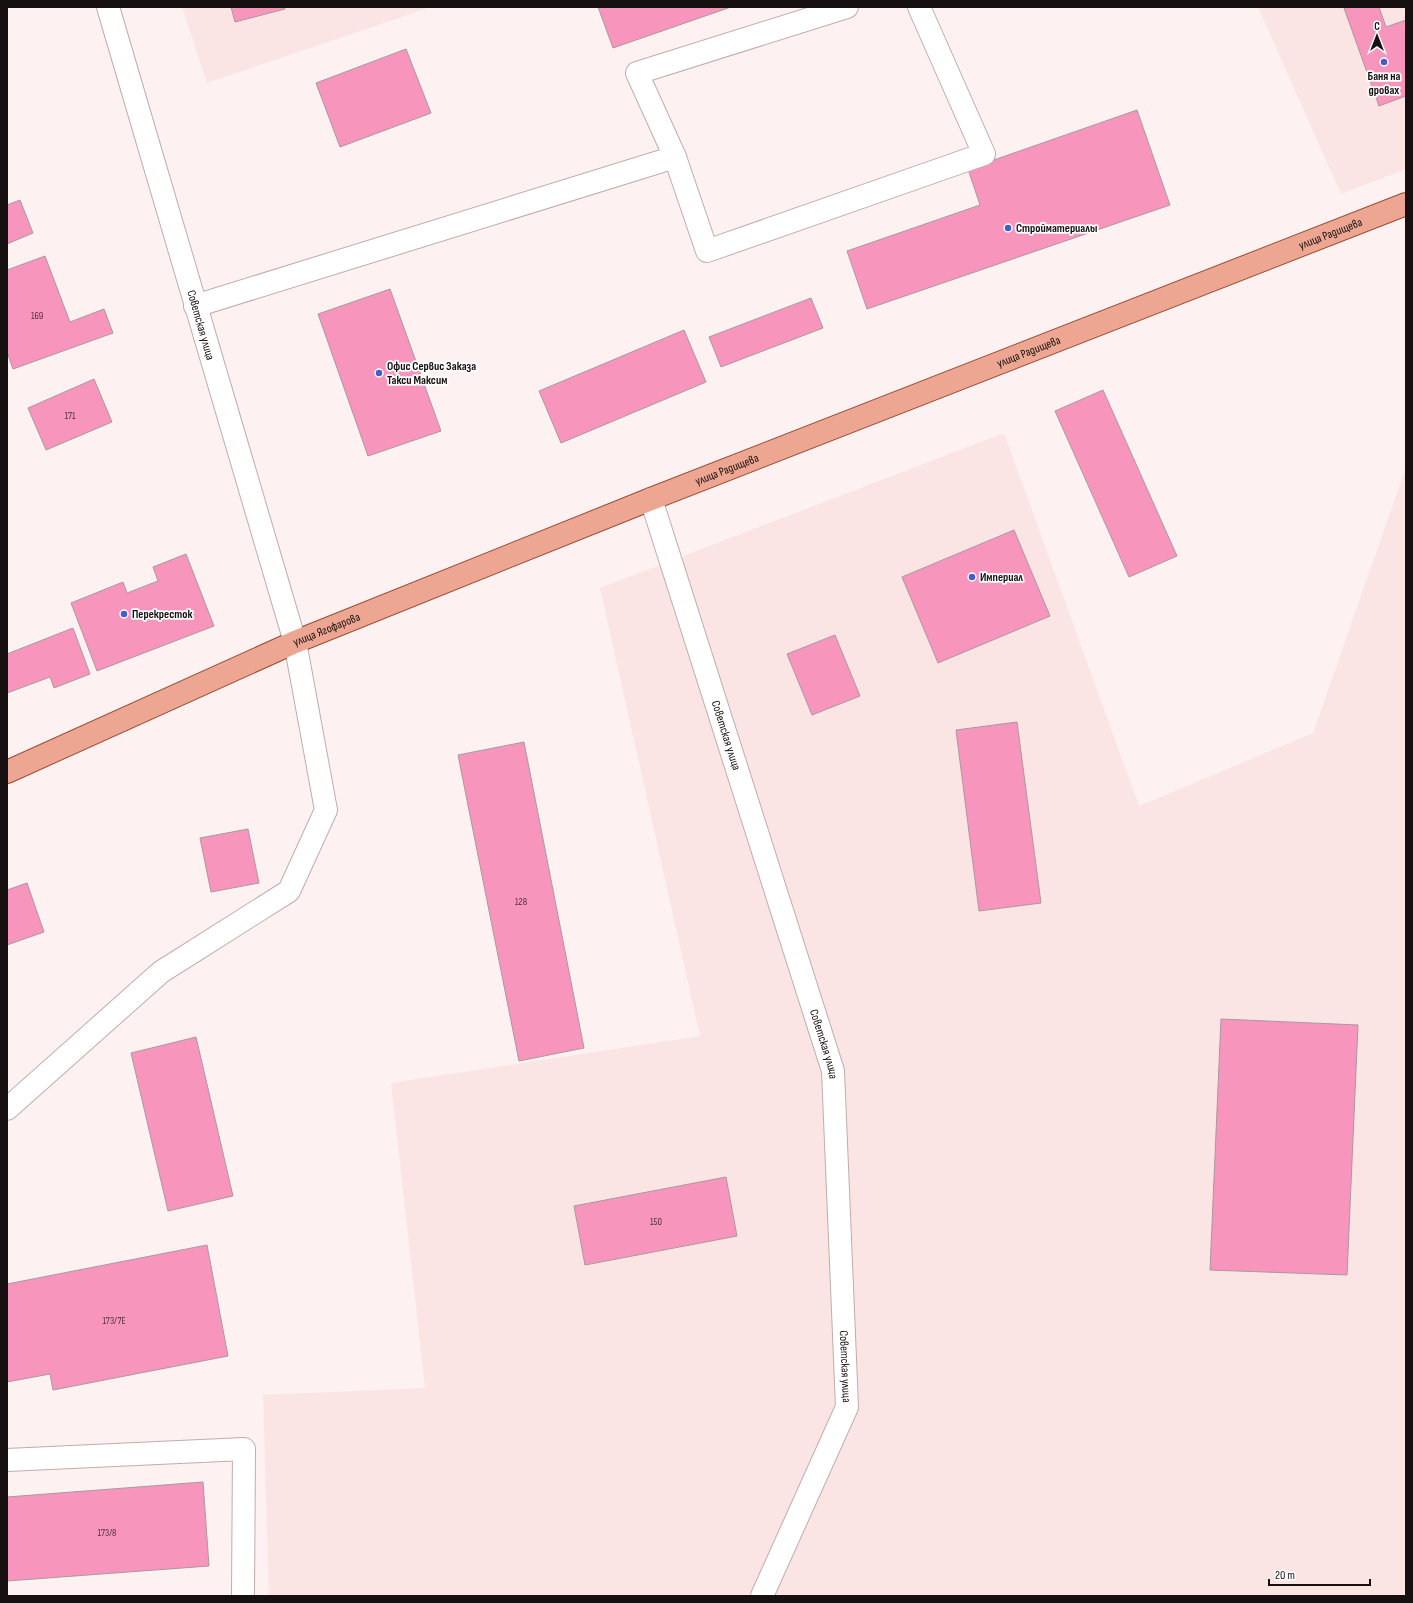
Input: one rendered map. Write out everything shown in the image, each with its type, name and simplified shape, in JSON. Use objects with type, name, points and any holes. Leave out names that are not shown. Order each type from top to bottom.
[{"type":"main road","name":"улица Радищева","points":[[651,499],[1406,204]]},
{"type":"main road","name":"улица Ягофарова","points":[[7,772],[295,642],[651,499]]},
{"type":"street","name":"Советская улица","points":[[7,1109],[161,972],[289,891],[326,810],[295,642],[108,7]]},
{"type":"street","points":[[847,7],[637,73],[676,158],[707,250],[984,154],[919,7]]},
{"type":"street","points":[[195,306],[676,158]]},
{"type":"street","name":"Советская улица","points":[[651,499],[833,1071],[847,1407],[762,1596]]},
{"type":"street","points":[[7,1460],[244,1449],[243,1596]]},
{"type":"shaded area","points":[[182,7],[431,7],[207,83]]},
{"type":"shaded area","points":[[1258,7],[1406,7],[1406,169],[1341,194]]},
{"type":"shaded area","points":[[1004,433],[1139,806],[1313,733],[1406,467],[1406,1596],[269,1596],[263,1395],[425,1388],[391,1083],[700,1036],[600,588]]},
{"type":"building","points":[[231,7],[284,7],[285,9],[235,22]]},
{"type":"building","points":[[598,7],[731,7],[613,48]]},
{"type":"building","name":"Баня на дровах","points":[[1379,7],[1386,27],[1406,20],[1406,96],[1379,106],[1344,8]]},
{"type":"building","points":[[406,49],[431,113],[340,147],[316,83]]},
{"type":"building","name":"Стройматериалы","points":[[1137,110],[1170,205],[867,309],[847,251],[980,205],[968,169]]},
{"type":"building","points":[[20,200],[33,233],[7,244],[7,205]]},
{"type":"building","points":[[45,256],[70,322],[104,309],[113,333],[13,369],[7,352],[7,270]]},
{"type":"building","name":"Офис Сервис Заказа Такси Максим","points":[[390,289],[441,431],[368,456],[318,314]]},
{"type":"building","points":[[811,298],[823,328],[721,367],[709,337]]},
{"type":"building","points":[[684,330],[706,382],[561,443],[539,391]]},
{"type":"building","points":[[94,379],[112,422],[46,450],[28,408]]},
{"type":"building","points":[[1103,390],[1177,556],[1129,577],[1055,411]]},
{"type":"building","points":[[1014,530],[1050,616],[938,663],[902,577]]},
{"type":"building","points":[[186,554],[214,626],[97,671],[71,603],[123,582],[127,593],[158,581],[153,567]]},
{"type":"building","points":[[73,628],[90,674],[54,688],[50,677],[7,693],[7,654]]},
{"type":"building","points":[[835,635],[860,696],[812,715],[787,654]]},
{"type":"building","points":[[1017,722],[1041,903],[979,911],[956,730]]},
{"type":"building","points":[[524,742],[584,1048],[519,1061],[458,755]]},
{"type":"building","points":[[248,829],[259,883],[211,892],[200,838]]},
{"type":"building","points":[[27,883],[44,932],[7,945],[7,890]]},
{"type":"building","points":[[1221,1019],[1358,1025],[1347,1275],[1210,1270]]},
{"type":"building","points":[[196,1037],[233,1196],[168,1211],[131,1053]]},
{"type":"building","points":[[726,1177],[737,1236],[585,1265],[574,1206]]},
{"type":"building","points":[[207,1245],[228,1356],[53,1390],[50,1374],[7,1382],[7,1284]]},
{"type":"building","points":[[203,1482],[209,1566],[7,1581],[7,1497]]},
{"type":"place","name":"Баня на дровах","points":[[1384,62]]},
{"type":"place","name":"Стройматериалы","points":[[1008,228]]},
{"type":"place","name":"Офис Сервис Заказа Такси Максим","points":[[379,373]]},
{"type":"place","name":"Империал","points":[[972,577]]},
{"type":"place","name":"Перекресток","points":[[124,614]]}]
